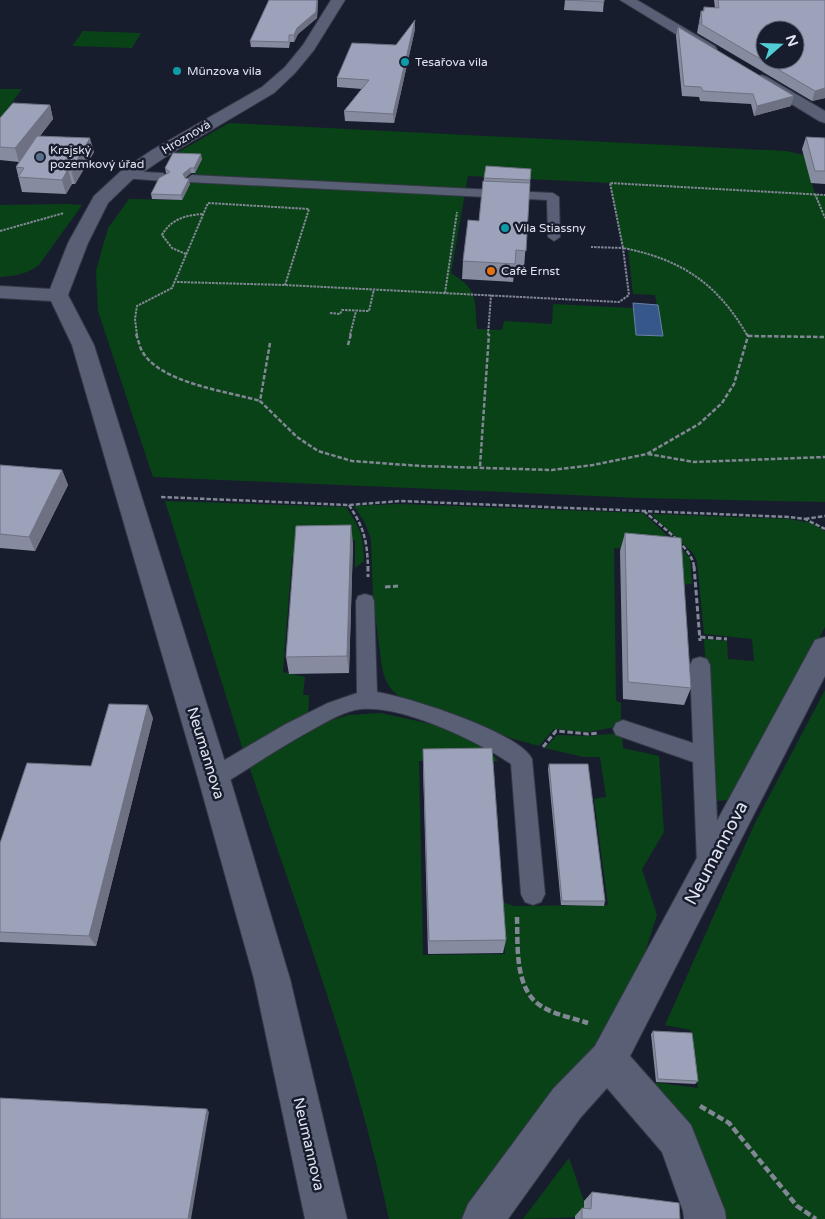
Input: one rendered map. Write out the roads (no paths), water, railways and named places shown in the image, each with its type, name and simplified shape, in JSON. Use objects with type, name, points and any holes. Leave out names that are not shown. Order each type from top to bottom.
[{"type":"street","name":"Hroznová","points":[[58,295],[78,243],[100,200],[127,175],[191,134],[268,90],[290,70],[310,47],[338,0]]},
{"type":"street","points":[[627,0],[726,59]]},
{"type":"street","points":[[751,74],[825,118]]},
{"type":"street","points":[[0,292],[58,295]]},
{"type":"street","name":"Neumannova","points":[[58,295],[83,345],[214,778],[272,979],[326,1219]]},
{"type":"street","name":"Neumannova","points":[[482,1219],[567,1103],[615,1046],[825,648]]},
{"type":"street","points":[[615,1046],[633,1090],[677,1139],[704,1211],[705,1219]]},
{"type":"lane","points":[[127,175],[163,178]]},
{"type":"lane","points":[[192,179],[553,197],[554,237]]},
{"type":"lane","points":[[365,601],[367,700]]},
{"type":"lane","points":[[700,665],[708,867]]},
{"type":"lane","points":[[214,778],[314,719],[338,707],[367,700],[387,702],[467,728],[499,744],[521,759],[533,894]]},
{"type":"lane","points":[[623,729],[704,756]]},
{"type":"water","points":[[633,303],[658,305],[663,336],[636,335]]},
{"type":"place","name":"Tesařova vila","points":[[405,62]]},
{"type":"place","name":"Münzova vila","points":[[177,71]]},
{"type":"place","name":"Krajský pozemkový úřad","points":[[40,157]]},
{"type":"place","name":"Vila Stiassny","points":[[505,228]]},
{"type":"place","name":"Café Ernst","points":[[491,271]]}]
